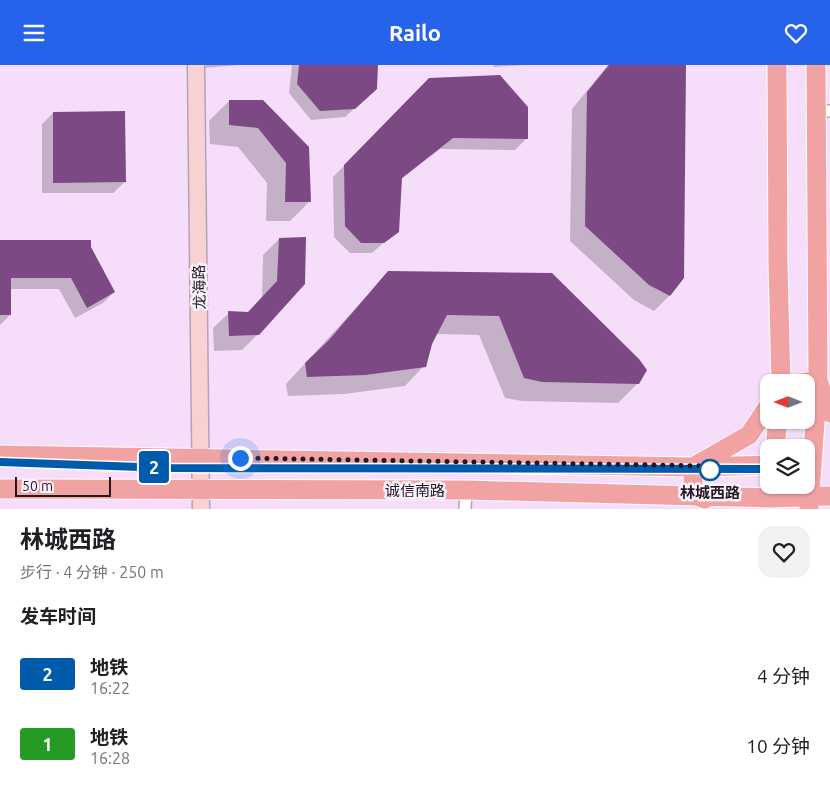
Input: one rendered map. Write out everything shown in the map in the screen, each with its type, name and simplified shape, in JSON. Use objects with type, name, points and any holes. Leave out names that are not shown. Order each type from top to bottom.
[{"type":"main road","points":[[777,65],[781,374]]},
{"type":"main road","points":[[809,374],[823,111],[816,65]]},
{"type":"main road","points":[[815,390],[830,413]]},
{"type":"main road","points":[[727,509],[722,505],[693,495],[693,467],[749,435],[760,418]]},
{"type":"main road","points":[[810,503],[816,462],[813,429]]},
{"type":"main road","name":"诚信南路","points":[[0,455],[693,467],[760,465]]},
{"type":"main road","name":"诚信南路","points":[[0,489],[466,490],[770,497],[810,503],[830,496]]},
{"type":"street","name":"龙海路","points":[[196,65],[201,509]]},
{"type":"street","points":[[465,509],[466,490]]},
{"type":"building","points":[[299,65],[378,65],[377,89],[355,109],[320,111],[297,84]]},
{"type":"building","points":[[609,65],[686,65],[684,278],[670,296],[649,285],[585,226],[587,92]]},
{"type":"building","points":[[500,75],[528,107],[528,139],[453,138],[402,178],[399,232],[384,243],[361,243],[345,226],[344,165],[429,78]]},
{"type":"building","points":[[229,100],[263,100],[309,147],[311,202],[285,202],[286,163],[258,128],[229,125]]},
{"type":"building","points":[[125,111],[126,182],[53,183],[53,112]]},
{"type":"building","points":[[306,237],[305,284],[259,335],[229,336],[228,311],[248,312],[277,281],[279,238]]},
{"type":"building","points":[[0,240],[91,240],[91,247],[115,292],[87,308],[71,278],[11,278],[11,315],[0,315]]},
{"type":"building","points":[[388,271],[552,273],[639,359],[647,370],[639,384],[542,382],[524,378],[499,316],[447,315],[432,344],[426,367],[365,375],[307,377],[305,363],[329,340]]},
{"type":"metro line","name":"2","points":[[0,462],[167,468],[760,469]]},
{"type":"place","name":"林城西路","points":[[710,470]]},
{"type":"route","points":[[240,458],[712,466],[710,470]]}]
